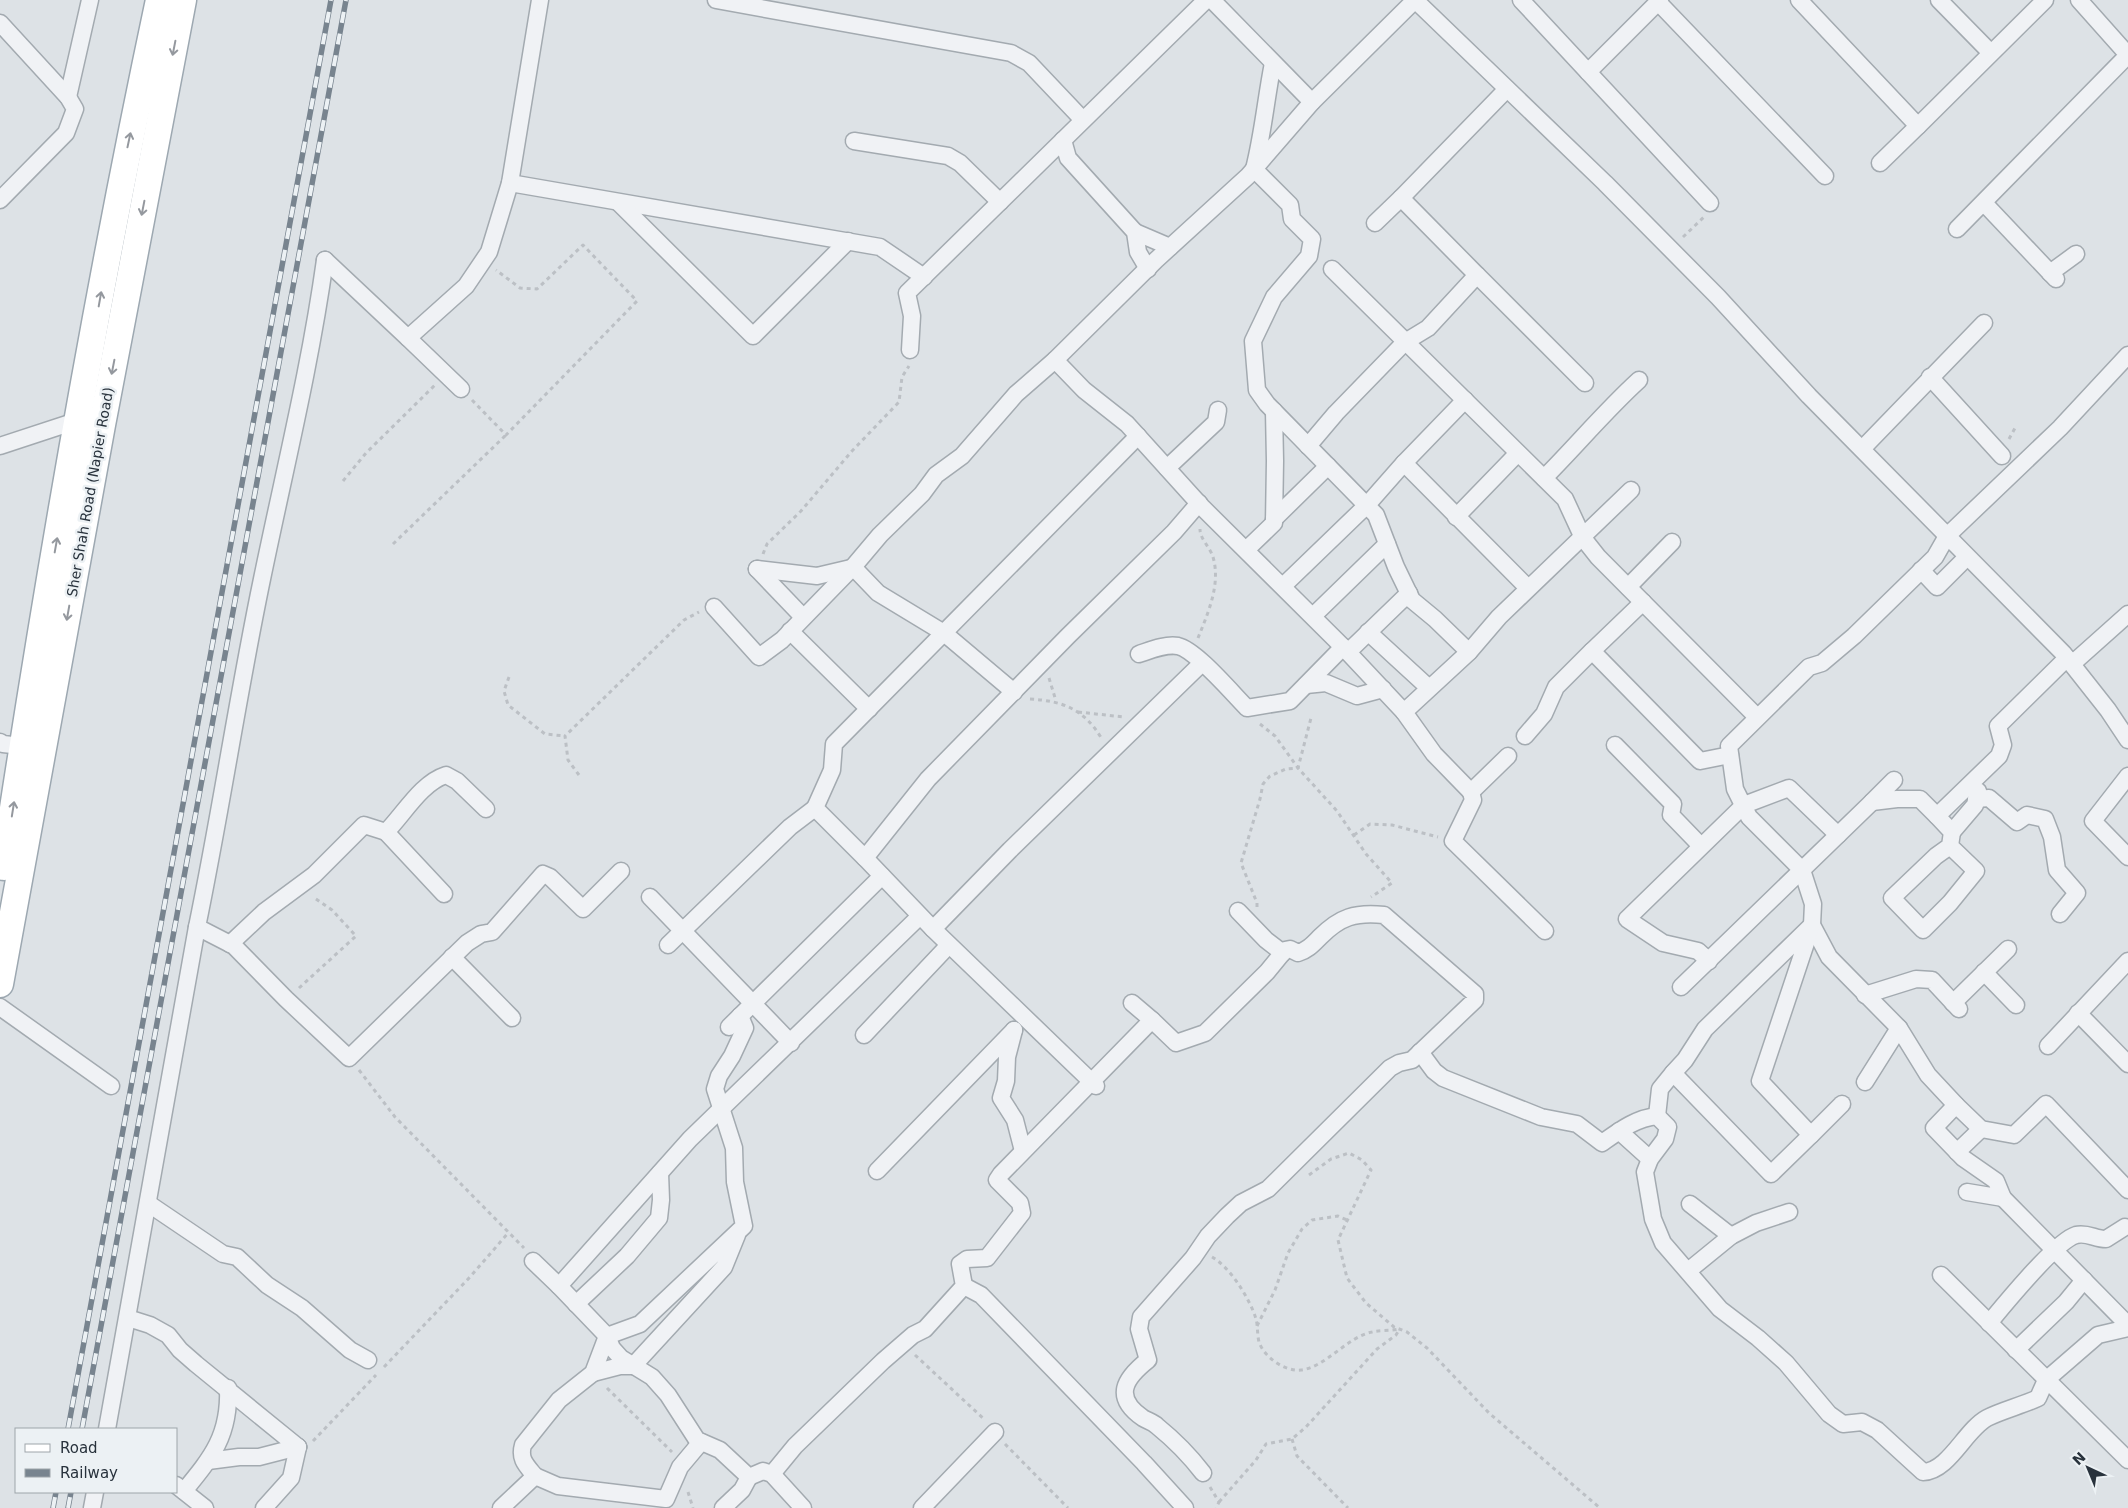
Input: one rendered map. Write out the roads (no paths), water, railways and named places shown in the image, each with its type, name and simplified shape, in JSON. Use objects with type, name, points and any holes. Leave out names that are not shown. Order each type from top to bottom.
[{"type":"main road","name":"Sher Shah Road (Napier Road)","points":[[0,984],[90,423],[123,170],[158,0]]},
{"type":"main road","name":"Sher Shah Road (Napier Road)","points":[[0,892],[11,744],[36,653],[90,423],[183,0]]},
{"type":"street","points":[[68,97],[90,0]]},
{"type":"street","points":[[408,338],[466,286],[489,252],[510,183],[540,0]]},
{"type":"street","points":[[716,0],[1011,53],[1029,63],[1083,120]]},
{"type":"street","points":[[910,350],[912,316],[907,293],[1206,0]]},
{"type":"street","points":[[1212,0],[1312,102]]},
{"type":"street","points":[[714,607],[759,657],[790,631],[853,567],[880,535],[922,494],[936,475],[962,456],[1016,394],[1055,360],[1170,247],[1254,169],[1312,102],[1415,0],[1670,249],[1862,449],[2070,661],[2108,710],[2128,740]]},
{"type":"street","points":[[1521,0],[1710,203]]},
{"type":"street","points":[[1799,0],[1918,126]]},
{"type":"street","points":[[1939,0],[1991,53]]},
{"type":"street","points":[[1880,163],[2045,0]]},
{"type":"street","points":[[1957,229],[2128,55],[2079,0]]},
{"type":"street","points":[[1588,72],[1658,1],[1825,176]]},
{"type":"street","points":[[0,23],[68,97],[75,109],[66,133],[0,200]]},
{"type":"street","points":[[1254,169],[1261,143],[1264,107],[1273,63]]},
{"type":"street","points":[[1375,223],[1507,89]]},
{"type":"street","points":[[1063,140],[1068,158],[1135,232],[1170,247]]},
{"type":"street","points":[[854,141],[948,156],[960,163],[1000,202]]},
{"type":"street","points":[[1254,169],[1290,205],[1292,219],[1312,239],[1309,256],[1274,297],[1253,341],[1257,390],[1274,411],[1376,515],[1412,600],[1469,652]]},
{"type":"street","points":[[510,183],[880,247],[924,277]]},
{"type":"street","points":[[1401,198],[1585,383]]},
{"type":"street","points":[[619,203],[753,336],[848,241]]},
{"type":"street","points":[[1984,203],[2053,276],[2076,254]]},
{"type":"street","points":[[1135,232],[1138,252],[1148,269]]},
{"type":"street","points":[[107,1428],[253,625],[295,428],[325,260],[461,389]]},
{"type":"street","points":[[1332,269],[1565,499],[1583,538],[1598,557],[1757,717]]},
{"type":"street","points":[[1308,446],[1336,413],[1405,342],[1428,328],[1477,275]]},
{"type":"street","points":[[1862,449],[1984,323]]},
{"type":"street","points":[[1811,1135],[1760,1081],[1812,925],[1812,904],[1802,870],[1756,824],[1735,789],[1729,746],[1809,667],[1822,663],[1854,636],[1935,557],[1947,536],[2060,428],[2128,355]]},
{"type":"street","points":[[1055,360],[1084,390],[1112,411],[1138,436],[1198,503],[1313,616],[1404,712],[1434,754],[1471,792],[1473,800],[1453,841],[1545,931]]},
{"type":"street","points":[[1930,377],[2002,456]]},
{"type":"street","points":[[1544,478],[1583,439],[1619,398],[1639,380]]},
{"type":"street","points":[[1283,586],[1367,505],[1404,463],[1465,400]]},
{"type":"street","points":[[1167,468],[1216,422],[1218,410]]},
{"type":"street","points":[[1246,550],[1274,523],[1276,461],[1274,411]]},
{"type":"street","points":[[0,446],[90,423]]},
{"type":"street","points":[[668,945],[790,827],[815,808],[832,770],[835,754],[834,744],[1138,436]]},
{"type":"street","points":[[1456,517],[1518,453]]},
{"type":"street","points":[[1404,463],[1528,588]]},
{"type":"street","points":[[1274,519],[1328,466]]},
{"type":"street","points":[[1404,712],[1469,652],[1499,617],[1528,588],[1583,538],[1631,490]]},
{"type":"street","points":[[864,858],[928,779],[1174,532],[1198,503]]},
{"type":"street","points":[[1628,587],[1672,542]]},
{"type":"street","points":[[1313,616],[1387,544]]},
{"type":"street","points":[[1921,570],[1937,587],[1967,557]]},
{"type":"street","points":[[803,617],[757,568],[817,576],[853,567]]},
{"type":"street","points":[[853,567],[878,593],[944,633],[1014,692]]},
{"type":"street","points":[[1139,654],[1161,647],[1177,646],[1197,658],[1247,708],[1290,700],[1409,594]]},
{"type":"street","points":[[1525,736],[1544,714],[1556,687],[1643,602]]},
{"type":"street","points":[[1937,816],[1999,756],[2003,745],[1998,726],[2070,661],[2128,614]]},
{"type":"street","points":[[790,631],[869,709]]},
{"type":"street","points":[[1368,632],[1429,688]]},
{"type":"street","points":[[1592,651],[1700,761],[1730,755]]},
{"type":"street","points":[[933,929],[1010,850],[1144,719],[1197,658]]},
{"type":"street","points":[[1306,685],[1326,683],[1334,688],[1346,690],[1357,696],[1383,689]]},
{"type":"street","points":[[1614,745],[1673,804],[1671,815],[1701,846]]},
{"type":"street","points":[[1471,792],[1508,756]]},
{"type":"street","points":[[386,832],[422,792],[439,777],[446,774],[457,781],[486,809]]},
{"type":"street","points":[[1872,802],[1920,799],[1937,816],[1951,839],[1976,871],[1950,903],[1923,930],[1892,898],[1951,839],[1975,805],[1981,774]]},
{"type":"street","points":[[2128,776],[2092,821],[2128,857]]},
{"type":"street","points":[[1681,987],[1894,780]]},
{"type":"street","points":[[1708,961],[1698,951],[1663,943],[1626,919],[1744,805],[1789,788],[1838,835]]},
{"type":"street","points":[[1976,799],[1989,798],[2017,822],[2027,814],[2045,819],[2052,837],[2057,870],[2077,893],[2060,914]]},
{"type":"street","points":[[815,808],[950,945],[1019,1023],[1093,1084]]},
{"type":"street","points":[[230,944],[264,912],[314,875],[364,825],[386,832],[444,894]]},
{"type":"street","points":[[198,927],[230,944],[350,1058],[452,957],[481,934],[492,932],[543,874],[550,877],[583,909],[622,872]]},
{"type":"street","points":[[593,1373],[607,1336],[640,1324],[744,1226],[735,1182],[734,1148],[715,1089],[719,1076],[732,1056],[745,1028],[735,1022],[882,876]]},
{"type":"street","points":[[650,896],[791,1043]]},
{"type":"street","points":[[1238,911],[1266,940],[1283,953]]},
{"type":"street","points":[[1132,1003],[1176,1042],[1205,1034],[1267,972],[1283,953],[1290,949],[1298,953],[1306,950],[1334,923],[1354,915],[1365,914],[1384,915],[1475,994],[1475,1000],[1412,1060],[1399,1063],[1390,1068],[1268,1189],[1241,1203],[1227,1216],[1208,1236],[1141,1317],[1139,1329],[1148,1360],[1128,1378],[1124,1388],[1128,1400],[1133,1409],[1143,1418],[1156,1425],[1203,1473]]},
{"type":"street","points":[[559,1286],[690,1139],[920,916]]},
{"type":"street","points":[[1812,925],[1829,958],[1899,1028],[1928,1075],[1981,1129],[2014,1135],[2046,1104],[2128,1190]]},
{"type":"street","points":[[1657,1116],[1660,1090],[1685,1060],[1705,1029],[1812,925]]},
{"type":"street","points":[[864,1035],[950,945]]},
{"type":"street","points":[[1865,995],[1916,979],[1932,980],[1956,1006],[1984,972],[2008,949]]},
{"type":"street","points":[[452,957],[512,1018]]},
{"type":"street","points":[[2048,1046],[2128,961]]},
{"type":"street","points":[[1984,972],[2016,1005]]},
{"type":"street","points":[[0,1007],[111,1086]]},
{"type":"street","points":[[2078,1013],[2128,1064]]},
{"type":"street","points":[[964,1286],[960,1264],[967,1259],[987,1258],[1022,1213],[1020,1204],[997,1180],[1023,1151],[1093,1084],[1152,1020]]},
{"type":"street","points":[[1019,1023],[1007,1058],[1006,1081],[1001,1098],[1015,1120],[1023,1151]]},
{"type":"street","points":[[877,1171],[1019,1023]]},
{"type":"street","points":[[1865,1082],[1899,1028]]},
{"type":"street","points":[[1420,1052],[1434,1071],[1443,1078],[1541,1117],[1577,1124],[1602,1143],[1619,1131],[1646,1117],[1657,1116]]},
{"type":"street","points":[[1673,1073],[1771,1174],[1842,1104]]},
{"type":"street","points":[[1657,1116],[1668,1127],[1665,1139],[1650,1159],[1645,1172],[1653,1220],[1663,1243],[1720,1309],[1758,1338],[1786,1363],[1829,1414],[1843,1424],[1862,1422],[1877,1430],[1923,1472],[1932,1472],[1986,1419],[2038,1398],[2046,1380],[2098,1335],[2128,1326],[2003,1198],[1996,1181],[1957,1152],[1934,1128],[1956,1105]]},
{"type":"street","points":[[1957,1152],[1981,1129]]},
{"type":"street","points":[[1619,1131],[1650,1159]]},
{"type":"street","points":[[576,1304],[627,1256],[659,1218],[661,1200],[660,1173]]},
{"type":"street","points":[[1967,1192],[2003,1198]]},
{"type":"street","points":[[149,1204],[223,1254],[237,1257],[267,1285],[302,1308],[350,1350],[368,1360]]},
{"type":"street","points":[[1690,1204],[1731,1236]]},
{"type":"street","points":[[1688,1271],[1731,1236],[1756,1223],[1789,1212]]},
{"type":"street","points":[[1988,1323],[2055,1250],[2073,1236],[2086,1234],[2106,1239],[2125,1227]]},
{"type":"street","points":[[701,1442],[680,1467],[665,1503],[558,1486],[535,1476],[522,1462],[520,1454],[523,1445],[559,1400],[593,1373],[620,1366],[633,1366],[724,1267],[739,1230]]},
{"type":"street","points":[[534,1261],[607,1336],[612,1348],[621,1358],[652,1377],[668,1395],[696,1440],[720,1450],[749,1477]]},
{"type":"street","points":[[1941,1275],[2128,1460]]},
{"type":"street","points":[[2016,1350],[2066,1302],[2084,1280]]},
{"type":"street","points":[[772,1474],[794,1446],[883,1360],[913,1335],[925,1329],[964,1286]]},
{"type":"street","points":[[964,1286],[981,1295],[1144,1463],[1185,1508]]},
{"type":"street","points":[[128,1318],[150,1325],[168,1335],[180,1350],[298,1447]]},
{"type":"street","points":[[205,1508],[180,1488],[208,1462],[224,1431],[229,1408],[228,1388]]},
{"type":"street","points":[[922,1508],[994,1432]]},
{"type":"street","points":[[208,1462],[239,1457],[259,1457],[298,1447]]},
{"type":"street","points":[[264,1508],[291,1478],[298,1447]]},
{"type":"street","points":[[730,1506],[749,1477],[763,1471],[772,1474],[804,1508]]},
{"type":"street","points":[[501,1508],[535,1476]]},
{"type":"street","points":[[92,1508],[95,1493]]},
{"type":"railway","points":[[68,1428],[331,0]]},
{"type":"railway","points":[[82,1428],[346,0]]},
{"type":"railway","points":[[53,1508],[56,1493]]},
{"type":"railway","points":[[68,1508],[71,1493]]}]
